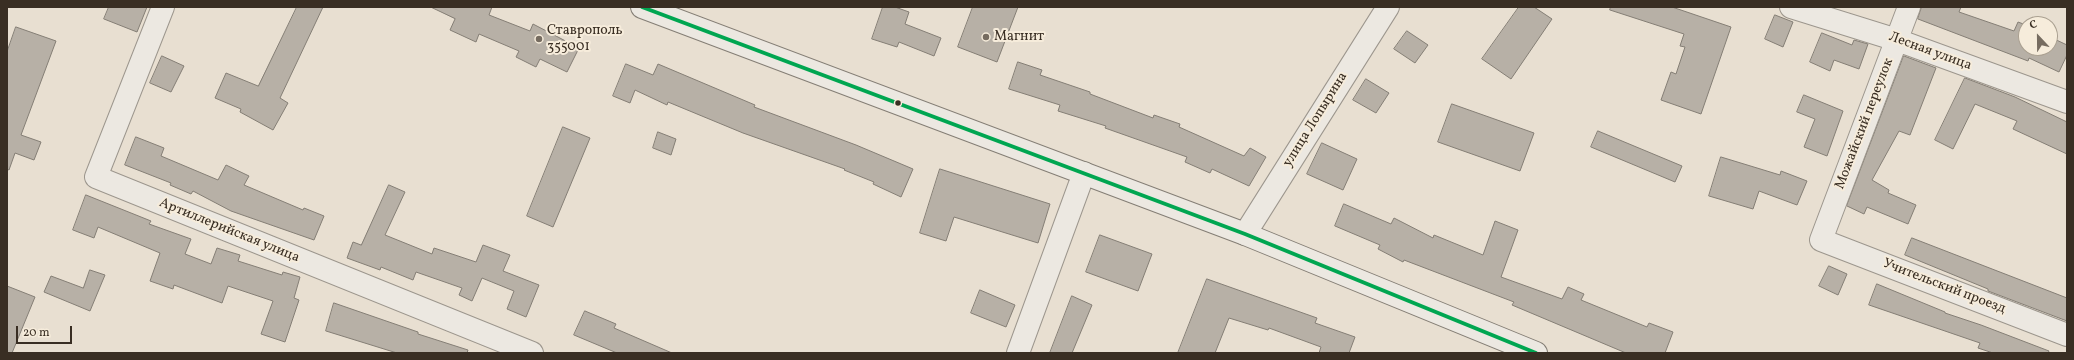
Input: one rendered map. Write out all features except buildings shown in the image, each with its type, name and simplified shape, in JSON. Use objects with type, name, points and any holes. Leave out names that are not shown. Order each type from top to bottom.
[{"type":"street","name":"Артиллерийская улица","points":[[163,7],[96,177],[532,353]]},
{"type":"street","points":[[642,7],[1245,234],[1536,353]]},
{"type":"street","name":"улица Лопырина","points":[[1245,234],[1388,7]]},
{"type":"street","name":"Лесная улица","points":[[1791,7],[1897,40],[2067,102]]},
{"type":"street","name":"Можайский переулок","points":[[1821,240],[1909,7]]},
{"type":"street","points":[[1018,353],[1084,173]]},
{"type":"street","name":"Учительский проезд","points":[[1821,240],[2067,335]]},
{"type":"transit line","points":[[642,7],[1245,234],[1536,353]]},
{"type":"place","name":"Магнит","points":[[986,37]]},
{"type":"place","name":"Ставрополь 355001","points":[[539,39]]}]
